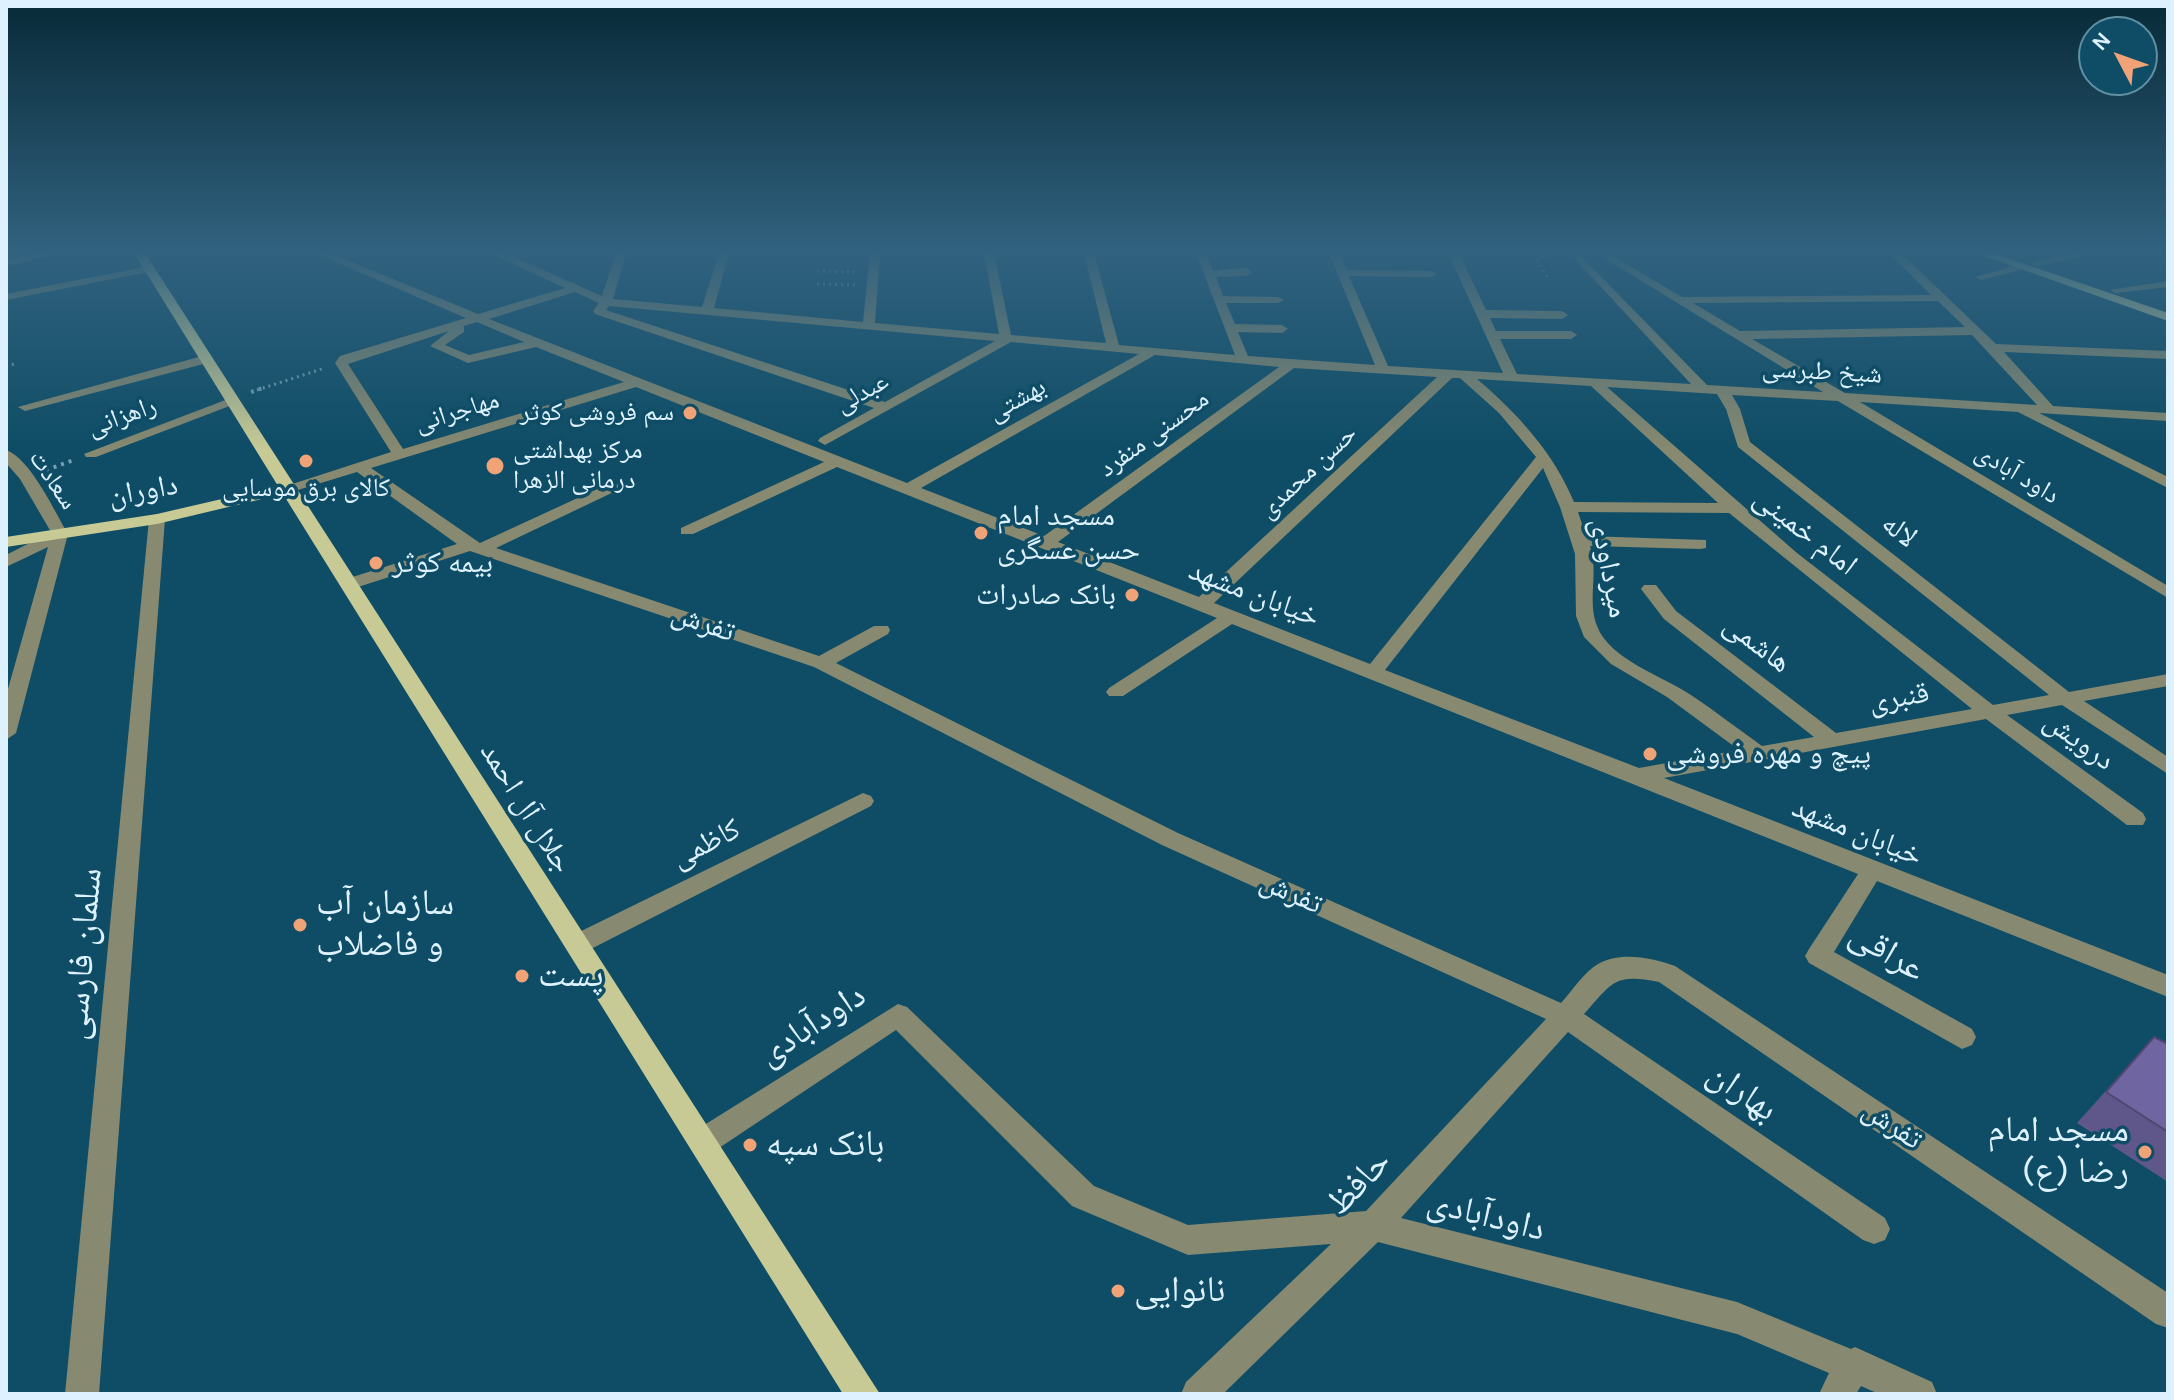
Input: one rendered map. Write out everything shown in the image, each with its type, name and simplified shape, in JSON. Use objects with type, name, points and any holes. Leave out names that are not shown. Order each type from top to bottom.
[{"type":"main road","name":"جلال آل احمد","points":[[180,318],[863,1394]]},
{"type":"main road","name":"داوران","points":[[6,542],[157,519],[288,488]]},
{"type":"street","points":[[399,454],[341,363],[357,354],[475,318]]},
{"type":"street","points":[[476,318],[436,346],[468,359],[537,343]]},
{"type":"street","name":"خیابان مشهد","points":[[477,318],[1641,775],[2168,986]]},
{"type":"street","points":[[621,318],[886,407]]},
{"type":"street","name":"شیخ طبرسی","points":[[775,318],[1150,353],[1466,377],[2168,417]]},
{"type":"street","points":[[869,327],[870,318]]},
{"type":"street","points":[[1002,318],[1006,340]]},
{"type":"street","points":[[1106,318],[1114,349]]},
{"type":"street","points":[[1226,318],[1243,360]]},
{"type":"street","points":[[1362,318],[1384,371]]},
{"type":"street","points":[[1484,318],[1513,379]]},
{"type":"street","points":[[1637,318],[1703,389]]},
{"type":"street","name":"داود آبادی","points":[[1712,318],[2168,593]]},
{"type":"street","points":[[1960,318],[1993,348],[2048,409]]},
{"type":"street","points":[[1230,328],[1282,329]]},
{"type":"street","points":[[1622,328],[1646,328]]},
{"type":"street","points":[[1740,335],[1973,331]]},
{"type":"street","points":[[1492,335],[1571,335]]},
{"type":"street","name":"عبدلی","points":[[825,441],[1006,340]]},
{"type":"street","points":[[1993,348],[2168,355]]},
{"type":"street","name":"بهشتی","points":[[908,489],[1150,353]]},
{"type":"street","points":[[25,407],[206,359]]},
{"type":"street","name":"محسنی منفرد","points":[[1046,543],[1291,364]]},
{"type":"street","name":"حسن محمدی","points":[[1202,604],[1447,375]]},
{"type":"street","name":"میرداودی","points":[[1466,377],[1506,409],[1532,438],[1542,459],[1563,487],[1578,541],[1586,557],[1586,617],[1589,630],[1599,644],[1634,671],[1672,691],[1758,754]]},
{"type":"street","name":"مهاجرانی","points":[[288,488],[639,382]]},
{"type":"street","name":"امام خمینی","points":[[1596,384],[1730,508],[1988,713]]},
{"type":"street","name":"لاله","points":[[1722,390],[1733,409],[1743,444],[2066,699],[2168,767]]},
{"type":"street","name":"راهزانی","points":[[91,454],[232,400]]},
{"type":"street","points":[[2016,407],[2168,483]]},
{"type":"street","name":"سعادت","points":[[6,454],[26,477],[60,534]]},
{"type":"street","points":[[1375,670],[1542,459]]},
{"type":"street","points":[[687,531],[838,461]]},
{"type":"street","name":"تفرش","points":[[359,466],[476,546],[821,663],[1170,839],[1567,1017],[1606,972],[1635,967],[1666,973],[2168,1312]]},
{"type":"street","points":[[349,584],[476,546],[613,487]]},
{"type":"street","points":[[1569,507],[1730,508]]},
{"type":"street","name":"سلمان فارسی","points":[[82,1394],[157,519]]},
{"type":"street","points":[[6,562],[60,534]]},
{"type":"street","points":[[6,733],[60,534]]},
{"type":"street","points":[[1578,541],[1700,544]]},
{"type":"street","name":"هاشمی","points":[[1650,589],[1670,615],[1833,741]]},
{"type":"street","points":[[1116,692],[1233,616]]},
{"type":"street","points":[[821,663],[881,630]]},
{"type":"street","name":"قنبری","points":[[1641,775],[2168,680]]},
{"type":"street","name":"درویش","points":[[1988,713],[2135,819]]},
{"type":"street","name":"کاظمی","points":[[578,944],[863,801]]},
{"type":"street","name":"عراقی","points":[[1873,869],[1818,956],[1962,1037]]},
{"type":"street","name":"داودآبادی","points":[[703,1142],[898,1015],[1083,1196],[1188,1240],[1373,1226],[1737,1318],[1855,1364],[1920,1394]]},
{"type":"street","name":"حافظ","points":[[1198,1394],[1373,1226],[1567,1017]]},
{"type":"street","name":"بهاران","points":[[1567,1017],[1874,1229]]},
{"type":"street","points":[[1836,1394],[1855,1364]]},
{"type":"path","points":[[232,400],[341,363]]},
{"type":"path","points":[[6,366],[15,364]]},
{"type":"path","name":"راهزانی","points":[[26,477],[91,454]]},
{"type":"building","points":[[2154,1037],[2168,1044],[2168,1132],[2106,1092]]},
{"type":"place","name":"سم فروشی کوثر","points":[[690,413]]},
{"type":"place","name":"کالای برق موسایی","points":[[306,461]]},
{"type":"place","name":"مرکز بهداشتی درمانی الزهرا","points":[[495,466]]},
{"type":"place","name":"مسجد امام حسن عسگری","points":[[981,533]]},
{"type":"place","name":"بیمه کوثر","points":[[376,563]]},
{"type":"place","name":"بانک صادرات","points":[[1132,595]]},
{"type":"place","name":"پیچ و مهره فروشی","points":[[1650,754]]},
{"type":"place","name":"سازمان آب و فاضلاب","points":[[300,925]]},
{"type":"place","name":"پست","points":[[522,976]]},
{"type":"place","name":"بانک سپه","points":[[750,1145]]},
{"type":"place","name":"مسجد امام رضا (ع)","points":[[2145,1152]]},
{"type":"place","name":"نانوایی","points":[[1118,1291]]}]
